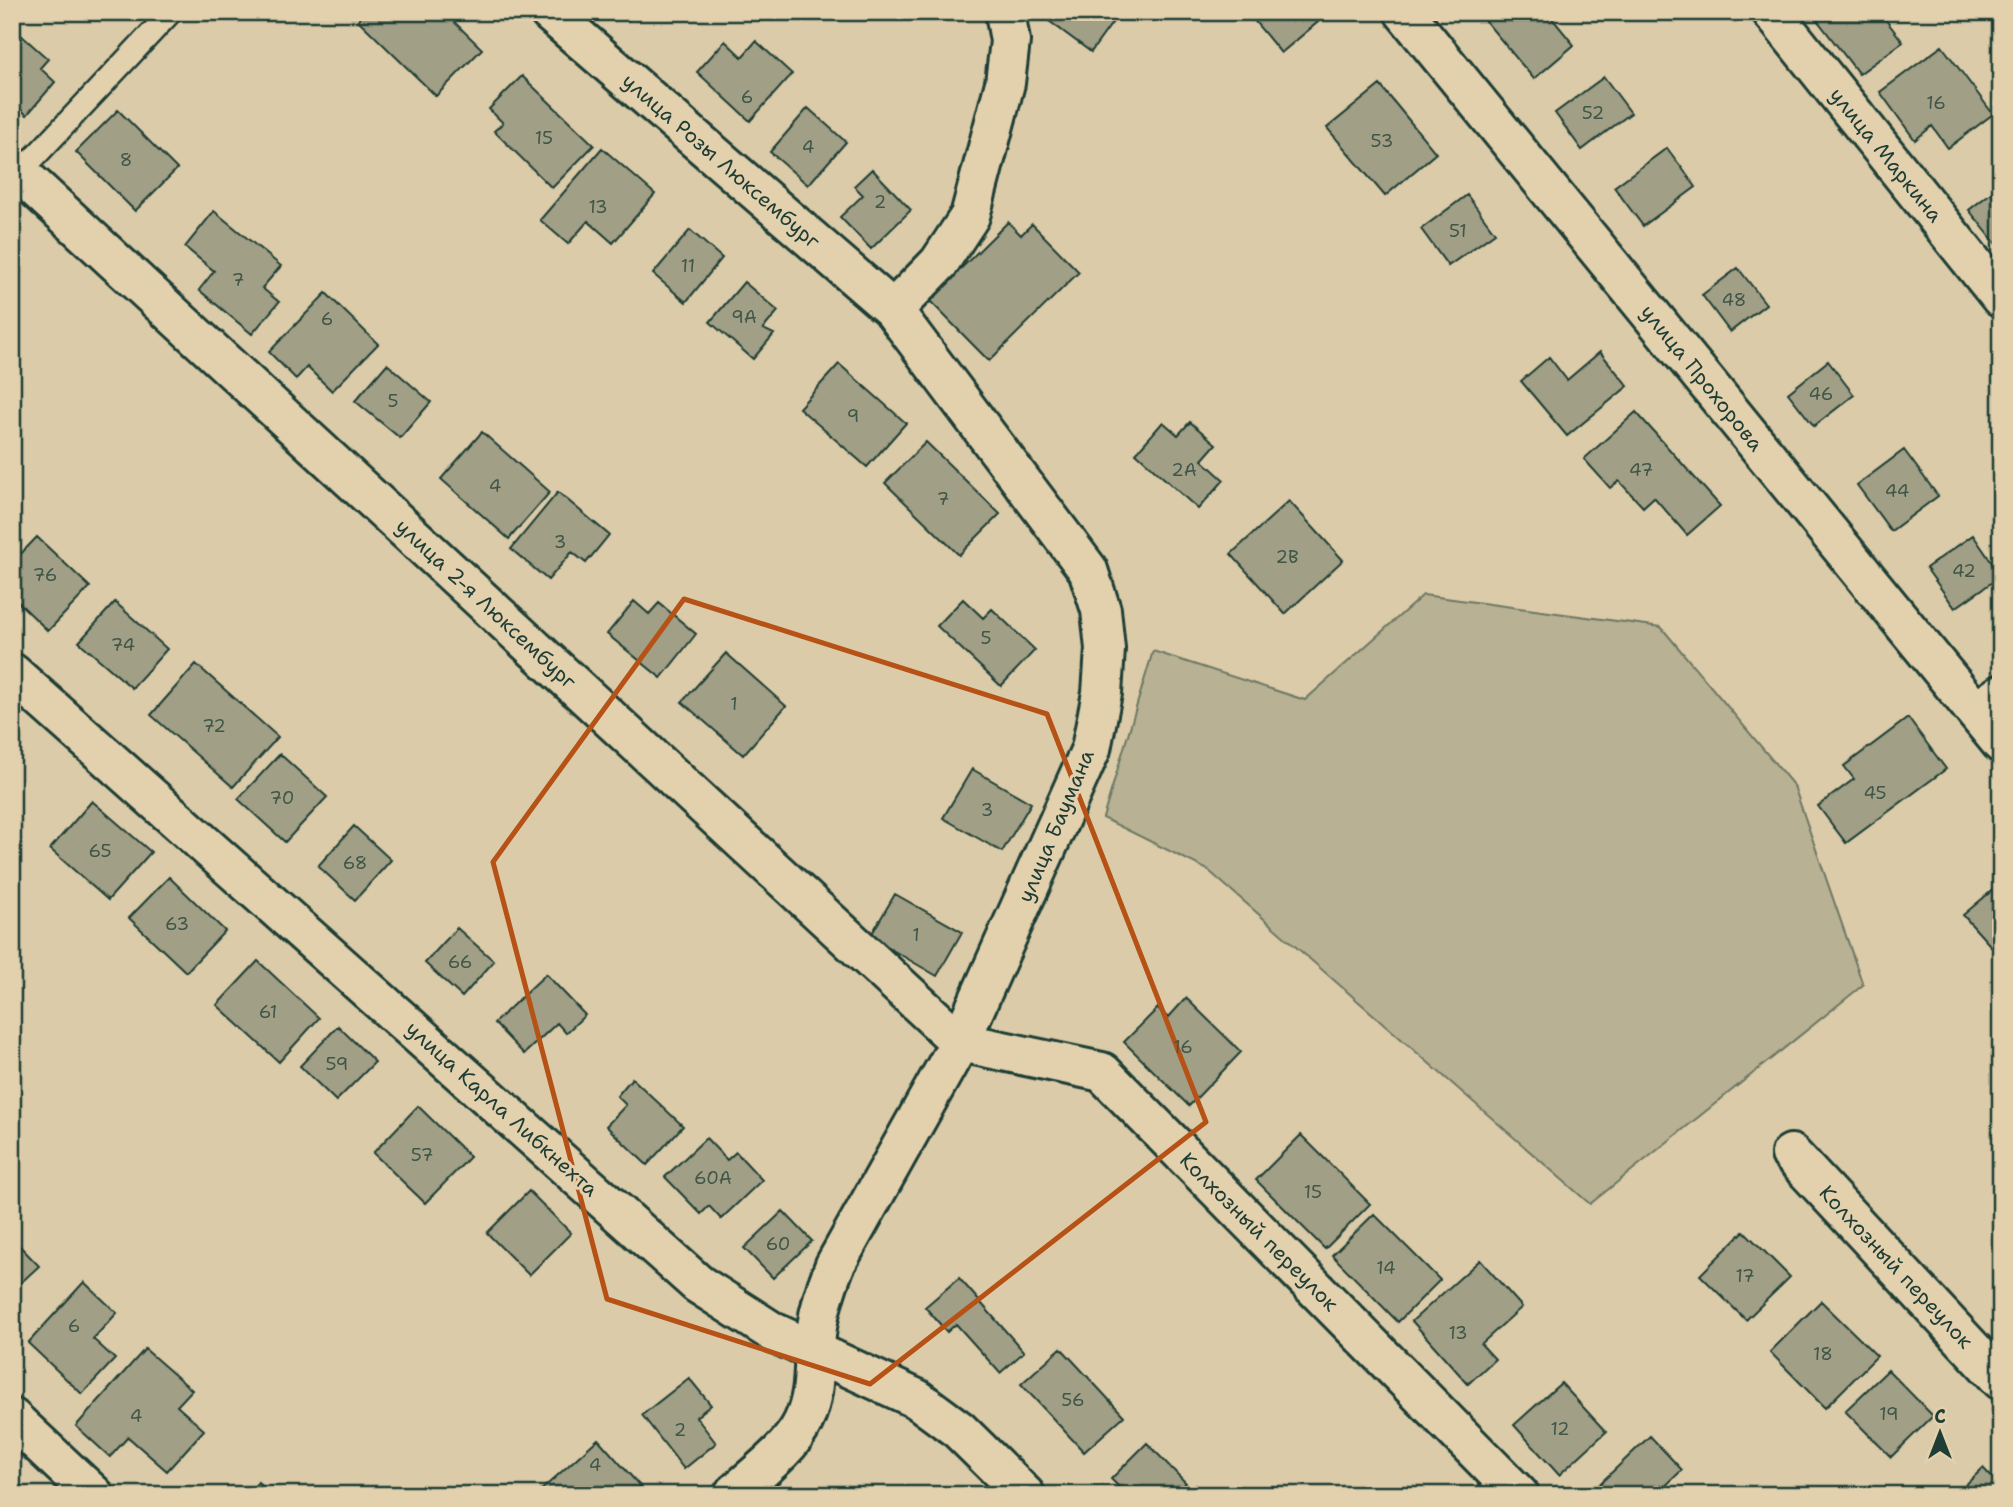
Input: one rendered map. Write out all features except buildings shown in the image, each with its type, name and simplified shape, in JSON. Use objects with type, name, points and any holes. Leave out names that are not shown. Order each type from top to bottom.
[{"type":"street","name":"улица Розы Люксембург","points":[[549,12],[893,310]]},
{"type":"street","points":[[893,310],[939,263],[970,216],[1005,83],[1010,41],[1005,12]]},
{"type":"street","name":"улица Прохорова","points":[[1404,12],[1989,703],[2001,743]]},
{"type":"street","name":"улица Маркина","points":[[1772,12],[2001,298]]},
{"type":"street","name":"улица 2-я Люксембург","points":[[15,173],[960,1042]]},
{"type":"street","name":"улица Баумана","points":[[733,1495],[776,1455],[802,1425],[812,1399],[816,1328],[823,1297],[835,1265],[960,1042],[1091,749],[1102,693],[1105,649],[1101,610],[1088,570],[893,310]]},
{"type":"street","name":"улица Карла Либкнехта","points":[[12,673],[698,1284],[773,1332],[815,1354],[917,1399],[959,1430],[1025,1495]]},
{"type":"street","name":"Колхозный переулок","points":[[960,1042],[1102,1072],[1518,1495]]},
{"type":"street","name":"Колхозный переулок","points":[[1791,1154],[2001,1380]]},
{"type":"street","points":[[12,1419],[94,1495]]},
{"type":"lane","points":[[15,173],[171,12]]},
{"type":"highlighted area","points":[[684,599],[1047,714],[1206,1122],[870,1384],[607,1299],[493,862]]},
{"type":"shaded area","points":[[1423,595],[1661,627],[1794,786],[1863,985],[1590,1204],[1208,870],[1103,818],[1153,651],[1305,700]]}]
